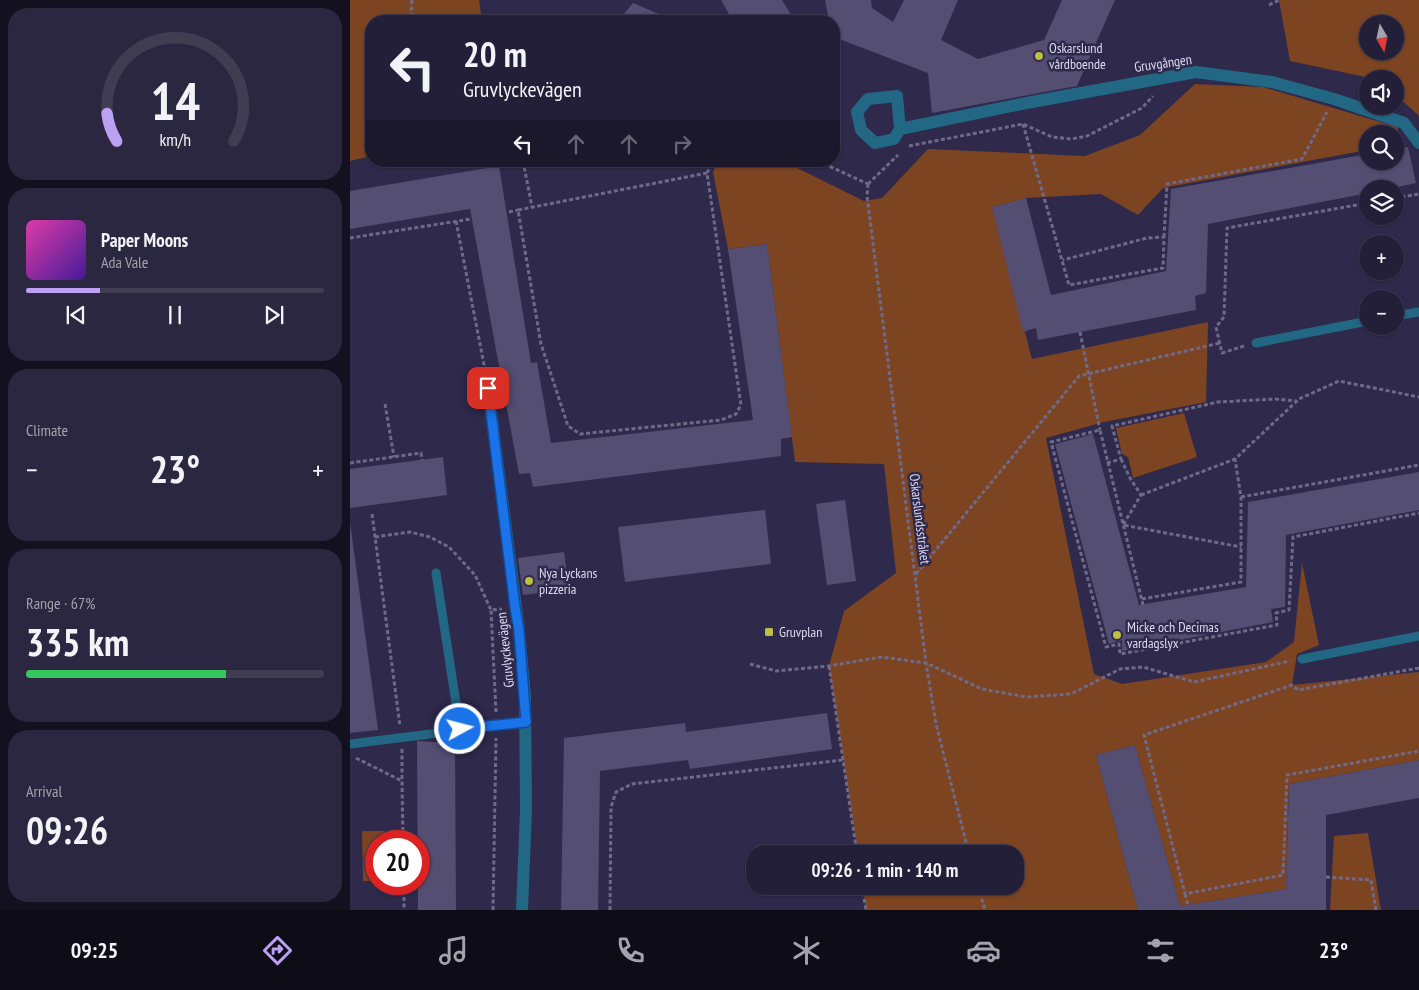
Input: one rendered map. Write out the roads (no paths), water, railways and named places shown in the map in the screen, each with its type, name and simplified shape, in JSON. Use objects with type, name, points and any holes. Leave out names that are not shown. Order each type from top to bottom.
[{"type":"street","name":"Gruvgången","points":[[900,129],[1159,77],[1196,72],[1272,82],[1334,99],[1404,123],[1419,142]]},
{"type":"street","name":"Gruvlyckevägen","points":[[488,388],[519,631],[526,722],[526,810],[522,910]]},
{"type":"lane","points":[[1404,314],[1419,312]]},
{"type":"lane","points":[[1256,343],[1359,323]]},
{"type":"lane","points":[[436,572],[460,729]]},
{"type":"lane","points":[[1302,659],[1419,636]]},
{"type":"lane","points":[[350,744],[526,722]]},
{"type":"place","name":"Oskarslund vårdboende","points":[[1039,56]]},
{"type":"place","name":"Nya Lyckans pizzeria","points":[[529,581]]},
{"type":"place","name":"Gruvplan","points":[[769,632]]},
{"type":"place","name":"Micke och Decimas vardagslyx","points":[[1117,635]]}]
